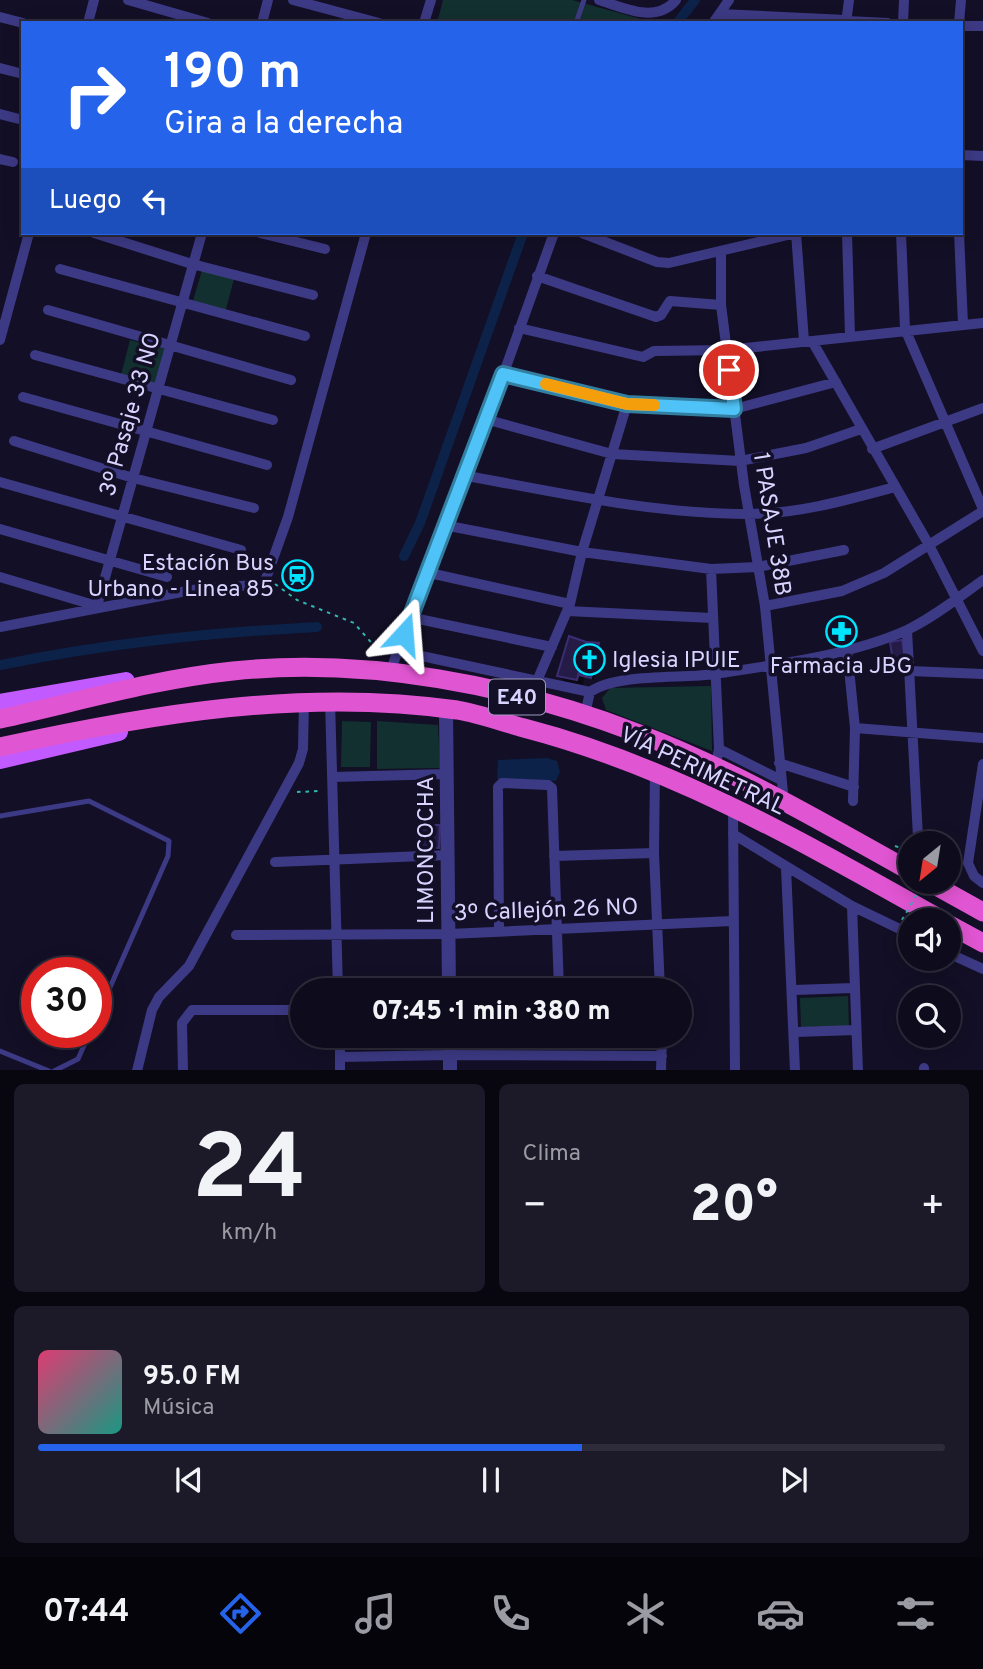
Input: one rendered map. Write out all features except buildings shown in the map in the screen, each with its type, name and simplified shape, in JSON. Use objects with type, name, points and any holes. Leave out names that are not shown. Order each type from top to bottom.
[{"type":"highway","name":"VÍA PERIMETRAL","points":[[0,719],[199,676],[293,667],[392,668],[584,714],[717,759],[785,803],[898,865]]},
{"type":"highway","name":"VÍA PERIMETRAL","points":[[0,747],[65,733],[219,708],[330,700],[446,709],[580,743],[655,770],[806,845],[920,908]]},
{"type":"highway","points":[[949,894],[983,912]]},
{"type":"highway","points":[[961,931],[983,943]]},
{"type":"main road","name":"VÍA PERIMETRAL","points":[[0,703],[162,674],[199,676]]},
{"type":"main road","name":"VÍA PERIMETRAL","points":[[0,760],[120,731],[197,718],[219,708]]},
{"type":"main road","points":[[0,767],[34,752]]},
{"type":"street","points":[[89,21],[94,0]]},
{"type":"street","points":[[128,0],[201,21]]},
{"type":"street","points":[[263,21],[268,0]]},
{"type":"street","points":[[293,0],[372,21]]},
{"type":"street","points":[[425,21],[430,0]]},
{"type":"street","points":[[599,0],[645,13],[661,13],[676,0]]},
{"type":"street","points":[[717,18],[729,0]]},
{"type":"street","points":[[717,18],[847,21],[849,0]]},
{"type":"street","points":[[903,21],[904,0]]},
{"type":"street","points":[[960,21],[961,0]]},
{"type":"street","points":[[0,17],[21,22]]},
{"type":"street","points":[[963,24],[983,26]]},
{"type":"street","points":[[0,68],[21,73]]},
{"type":"street","points":[[0,114],[21,119]]},
{"type":"street","points":[[963,155],[983,156]]},
{"type":"street","points":[[0,159],[13,162]]},
{"type":"street","points":[[0,340],[28,235]]},
{"type":"street","points":[[100,235],[192,264],[313,295]]},
{"type":"street","name":"3º Pasaje 33 NO","points":[[97,606],[201,235]]},
{"type":"street","points":[[268,235],[325,249]]},
{"type":"street","points":[[0,627],[97,606],[192,590],[259,586],[267,580],[288,517],[365,235]]},
{"type":"street","points":[[392,668],[425,572],[503,374],[553,235]]},
{"type":"street","points":[[587,235],[657,262],[680,261],[788,235]]},
{"type":"street","points":[[796,235],[808,341],[836,382],[929,545],[983,651]]},
{"type":"street","points":[[847,235],[850,336]]},
{"type":"street","points":[[765,606],[842,591],[884,573],[982,507],[905,329],[901,235]]},
{"type":"street","points":[[959,235],[962,324]]},
{"type":"street","name":"1 PASAJE 38B","points":[[721,251],[721,305],[740,461],[765,606],[785,803]]},
{"type":"street","points":[[60,269],[305,336]]},
{"type":"street","points":[[537,276],[656,317],[661,315],[670,301],[721,305]]},
{"type":"street","points":[[48,310],[291,380]]},
{"type":"street","points":[[519,327],[643,357],[654,351],[727,350],[905,329],[962,324],[982,326]]},
{"type":"street","points":[[35,355],[273,420]]},
{"type":"street","points":[[503,374],[627,404],[734,409],[836,382]]},
{"type":"street","points":[[23,397],[267,465]]},
{"type":"street","points":[[537,681],[568,608],[582,552],[627,404]]},
{"type":"street","points":[[872,449],[983,408]]},
{"type":"street","points":[[485,419],[612,454],[740,461],[806,448],[861,429]]},
{"type":"street","points":[[14,441],[132,478],[254,508]]},
{"type":"street","points":[[462,475],[659,509],[750,514],[818,507],[895,487]]},
{"type":"street","points":[[0,482],[122,514],[241,550]]},
{"type":"street","points":[[444,525],[582,552],[710,569],[758,567],[844,550]]},
{"type":"street","points":[[0,530],[167,577]]},
{"type":"street","points":[[710,569],[717,759],[781,780]]},
{"type":"street","points":[[425,572],[568,608],[712,618]]},
{"type":"street","points":[[0,577],[97,606]]},
{"type":"street","points":[[398,651],[590,692],[612,682],[714,674],[847,649],[907,630],[983,580]]},
{"type":"street","points":[[409,617],[552,647]]},
{"type":"street","points":[[907,630],[918,831]]},
{"type":"street","points":[[847,649],[855,728],[853,801]]},
{"type":"street","points":[[910,671],[983,674]]},
{"type":"street","points":[[584,714],[590,692]]},
{"type":"street","points":[[330,700],[338,978]]},
{"type":"street","points":[[137,1070],[152,1010],[159,996],[189,966],[299,763],[303,749],[304,701]]},
{"type":"street","name":"LIMONCOCHA","points":[[446,709],[449,978]]},
{"type":"street","points":[[855,728],[983,737]]},
{"type":"street","points":[[779,763],[854,787]]},
{"type":"street","points":[[983,764],[968,863],[974,876],[983,883]]},
{"type":"street","points":[[655,770],[654,853],[659,978]]},
{"type":"street","points":[[333,776],[448,774]]},
{"type":"street","points":[[499,931],[498,787],[502,782],[552,788],[558,978]]},
{"type":"street","points":[[733,809],[735,1070]]},
{"type":"street","points":[[733,834],[852,906],[898,928]]},
{"type":"street","points":[[554,856],[654,853]]},
{"type":"street","points":[[275,862],[448,855]]},
{"type":"street","points":[[786,868],[794,990],[795,1070]]},
{"type":"street","points":[[852,906],[858,1070]]},
{"type":"street","name":"3º Callejón 26 NO","points":[[236,935],[449,934],[732,921]]},
{"type":"street","points":[[961,959],[983,969]]},
{"type":"street","points":[[794,990],[853,988]]},
{"type":"street","points":[[183,1070],[182,1023],[192,1010],[290,1010]]},
{"type":"street","points":[[795,1032],[856,1030]]},
{"type":"street","points":[[340,1048],[341,1070]]},
{"type":"street","points":[[450,1048],[450,1070]]},
{"type":"street","points":[[661,1070],[662,1048]]},
{"type":"street","points":[[340,1057],[662,1056]]},
{"type":"lane","points":[[577,21],[584,0]]},
{"type":"lane","points":[[0,816],[89,801],[169,841],[168,856],[112,983]]},
{"type":"lane","points":[[0,1051],[52,1070],[78,1059],[83,1048]]},
{"type":"path","points":[[267,580],[297,600],[354,623],[392,668]]},
{"type":"path","points":[[297,792],[333,790]]},
{"type":"green space","points":[[443,0],[572,0],[648,21],[438,21]]},
{"type":"green space","points":[[202,270],[234,279],[225,313],[192,304]]},
{"type":"green space","points":[[130,340],[166,349],[157,385],[121,375]]},
{"type":"green space","points":[[711,686],[712,751],[606,710],[602,698],[610,688]]},
{"type":"green space","points":[[342,721],[371,722],[370,767],[341,767]]},
{"type":"green space","points":[[377,721],[438,725],[440,768],[377,769]]},
{"type":"green space","points":[[848,996],[849,1026],[801,1027],[800,998]]},
{"type":"water","points":[[547,758],[557,761],[560,772],[556,781],[497,779],[498,760]]},
{"type":"waterway","points":[[679,21],[695,0]]},
{"type":"waterway","points":[[404,556],[420,523],[522,235]]},
{"type":"waterway","points":[[0,665],[158,640],[317,627]]},
{"type":"slow traffic","points":[[546,384],[627,404],[654,405]]},
{"type":"place","name":"Estación Bus Urbano - Linea 85","points":[[297,575]]},
{"type":"place","name":"Farmacia JBG","points":[[841,631]]},
{"type":"place","name":"Iglesia IPUIE","points":[[589,659]]},
{"type":"route","points":[[404,634],[425,572],[503,374],[627,404],[734,409],[729,370]]}]
